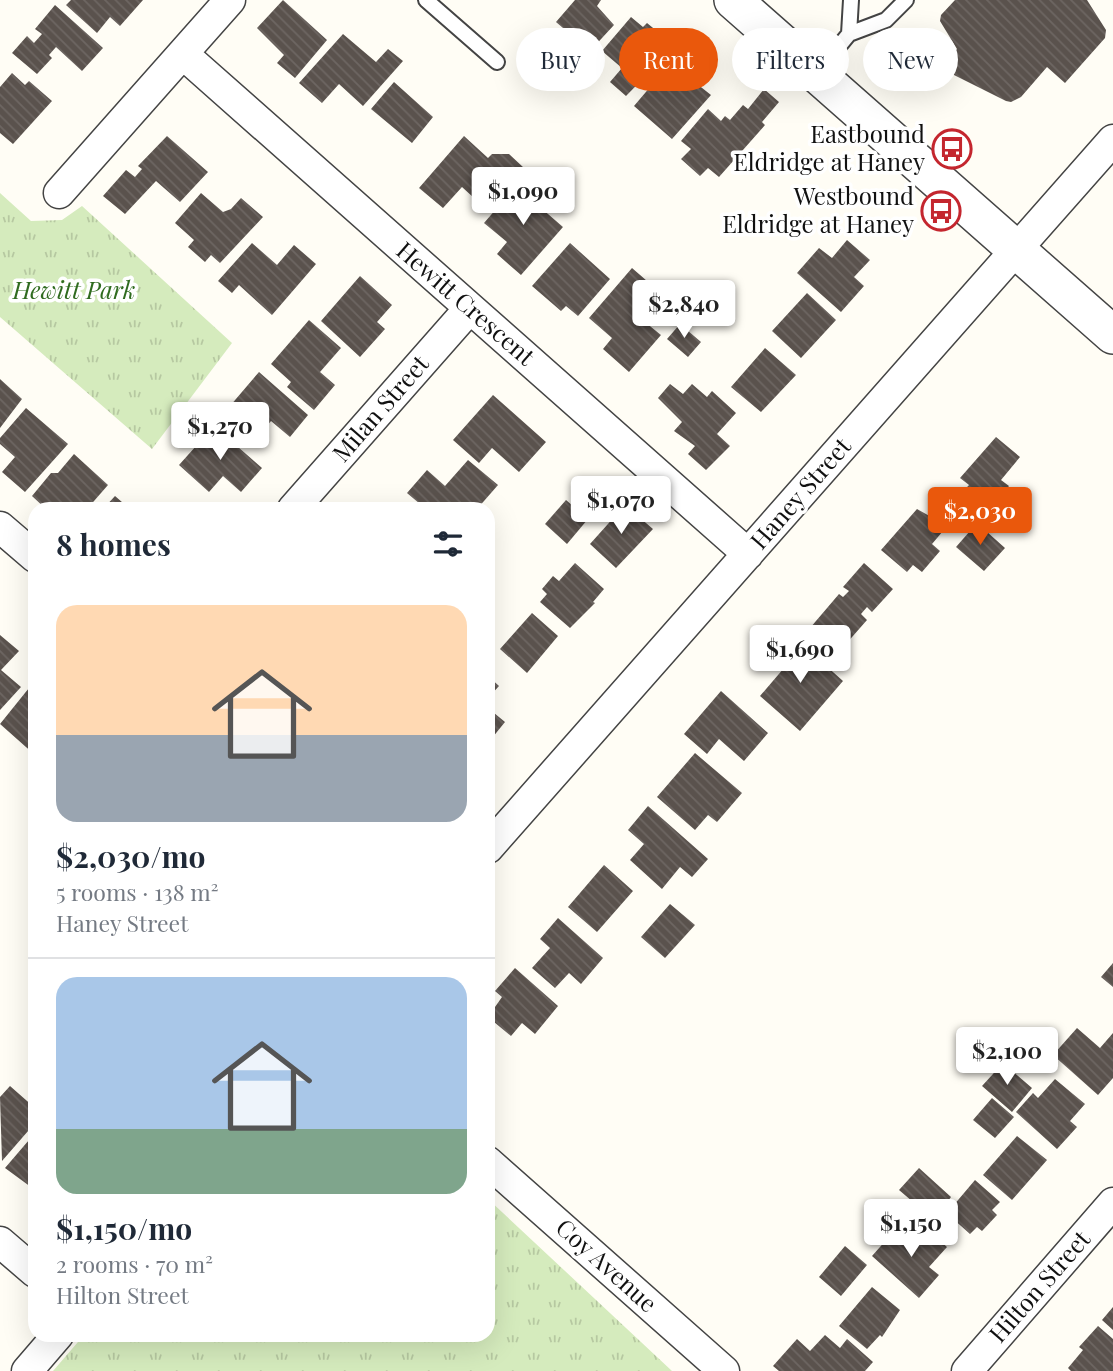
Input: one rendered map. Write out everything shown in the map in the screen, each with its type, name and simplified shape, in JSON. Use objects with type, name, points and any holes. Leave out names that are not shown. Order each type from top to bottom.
[{"type":"street","points":[[59,193],[230,0]]},
{"type":"street","points":[[733,0],[764,28]]},
{"type":"street","name":"Hewitt Crescent","points":[[183,54],[748,554]]},
{"type":"street","points":[[835,91],[1113,335]]},
{"type":"street","name":"Haney Street","points":[[495,840],[1113,140]]},
{"type":"street","name":"Milan Street","points":[[299,502],[470,308]]},
{"type":"street","points":[[0,527],[28,551]]},
{"type":"street","name":"Coy Avenue","points":[[495,1168],[724,1371]]},
{"type":"street","name":"Hilton Street","points":[[967,1371],[1113,1203]]},
{"type":"street","points":[[0,1242],[28,1266]]},
{"type":"street","points":[[27,1371],[52,1342]]},
{"type":"lane","points":[[426,0],[497,62]]},
{"type":"lane","points":[[851,0],[849,34],[886,20],[906,0]]},
{"type":"green space","name":"Hewitt Park","points":[[0,193],[31,221],[62,220],[82,206],[232,343],[152,449],[0,317]]},
{"type":"green space","points":[[495,1206],[672,1371],[53,1371],[78,1342],[495,1342]]},
{"type":"building","points":[[71,0],[143,0],[120,26],[110,17],[97,33],[66,5]]},
{"type":"building","points":[[283,0],[327,40],[295,78],[277,63],[284,55],[257,28]]},
{"type":"building","points":[[575,0],[601,0],[597,6],[614,25],[605,35],[605,28],[563,28],[556,22]]},
{"type":"building","points":[[955,0],[1087,0],[1106,30],[1105,38],[1065,83],[1047,67],[1021,97],[1011,102],[958,77],[958,28],[944,28],[940,21],[941,15]]},
{"type":"building","points":[[55,5],[103,48],[82,71],[56,47],[49,55],[52,58],[37,74],[12,53],[27,36],[34,43],[42,34],[35,29]]},
{"type":"building","points":[[631,17],[643,27],[647,23],[653,28],[622,28]]},
{"type":"building","points":[[619,31],[619,65],[605,54],[605,47]]},
{"type":"building","points":[[343,34],[376,62],[388,49],[403,61],[363,106],[339,84],[322,103],[299,83]]},
{"type":"building","points":[[619,72],[619,90],[610,82]]},
{"type":"building","points":[[12,73],[25,85],[29,81],[52,101],[13,144],[0,133],[0,87]]},
{"type":"building","points":[[394,82],[433,117],[412,143],[371,109]]},
{"type":"building","points":[[647,91],[706,91],[711,95],[672,139],[634,106]]},
{"type":"building","points":[[762,91],[766,91],[779,102],[762,122],[765,125],[719,177],[708,168],[700,176],[681,159],[691,149],[681,141],[708,109],[721,121],[725,116],[730,120],[743,105],[748,109]]},
{"type":"building","points":[[167,136],[208,172],[180,202],[156,181],[125,214],[103,196],[126,170],[135,177],[142,169],[138,166]]},
{"type":"building","points":[[464,136],[488,158],[492,154],[509,154],[523,167],[486,209],[462,187],[443,208],[419,188]]},
{"type":"building","points":[[531,182],[536,187],[537,196],[533,201],[563,227],[521,275],[497,254],[507,242],[484,223],[516,186]]},
{"type":"building","points":[[201,193],[223,212],[231,209],[241,198],[263,217],[220,263],[211,255],[205,262],[188,247],[194,240],[175,223]]},
{"type":"building","points":[[847,240],[870,260],[854,277],[864,286],[841,312],[797,273],[819,248],[832,258]]},
{"type":"building","points":[[252,243],[277,265],[294,245],[316,264],[272,315],[239,285],[232,293],[218,281]]},
{"type":"building","points":[[570,243],[610,279],[578,316],[566,306],[561,311],[532,286]]},
{"type":"building","points":[[632,268],[662,294],[640,318],[661,335],[629,372],[603,349],[612,338],[589,318]]},
{"type":"building","points":[[360,276],[392,305],[377,322],[385,329],[360,357],[321,321]]},
{"type":"building","points":[[807,293],[836,320],[801,358],[772,331]]},
{"type":"building","points":[[309,320],[341,348],[320,372],[335,385],[314,410],[287,387],[291,382],[271,364]]},
{"type":"building","points":[[680,324],[701,342],[688,357],[667,339]]},
{"type":"building","points":[[765,348],[796,375],[761,412],[731,387]]},
{"type":"building","points":[[259,372],[308,415],[290,437],[271,421],[249,447],[218,420]]},
{"type":"building","points":[[0,379],[22,399],[0,428]]},
{"type":"building","points":[[670,384],[683,394],[692,384],[707,397],[712,391],[736,413],[717,434],[730,446],[706,470],[688,454],[695,446],[674,431],[682,422],[658,398]]},
{"type":"building","points":[[493,395],[546,442],[519,472],[492,448],[479,463],[453,440]]},
{"type":"building","points":[[26,408],[68,444],[25,492],[2,472],[15,457],[0,444],[0,438]]},
{"type":"building","points":[[214,426],[262,468],[241,492],[223,476],[209,492],[179,465]]},
{"type":"building","points":[[996,437],[1020,457],[1001,480],[1009,486],[1001,496],[1010,502],[1010,509],[1004,515],[998,516],[989,509],[983,517],[959,496],[969,485],[960,478]]},
{"type":"building","points":[[74,454],[108,485],[93,502],[38,502],[32,496],[51,473],[58,473]]},
{"type":"building","points":[[468,460],[498,485],[483,502],[418,502],[407,493],[427,470],[445,486]]},
{"type":"building","points":[[115,496],[122,502],[109,502]]},
{"type":"building","points":[[566,500],[588,519],[567,544],[545,524]]},
{"type":"building","points":[[625,505],[653,529],[616,568],[590,544]]},
{"type":"building","points":[[917,509],[933,518],[943,531],[932,544],[940,551],[922,572],[913,565],[907,572],[881,550]]},
{"type":"building","points":[[977,523],[1005,548],[984,571],[956,547]]},
{"type":"building","points":[[575,563],[604,589],[593,602],[595,603],[570,628],[540,602],[547,594],[542,589],[553,576],[559,581]]},
{"type":"building","points":[[864,563],[893,589],[872,612],[867,607],[861,614],[867,620],[838,653],[810,628],[839,594],[843,597],[849,591],[843,587]]},
{"type":"building","points":[[532,613],[558,636],[527,673],[500,649]]},
{"type":"building","points":[[0,635],[19,651],[1,670],[21,687],[0,710]]},
{"type":"building","points":[[795,638],[843,681],[800,731],[760,696],[784,668],[775,660]]},
{"type":"building","points":[[28,689],[28,749],[0,724]]},
{"type":"building","points":[[721,691],[768,733],[744,761],[719,739],[707,754],[684,734]]},
{"type":"building","points":[[495,714],[505,722],[495,734]]},
{"type":"building","points":[[695,753],[742,793],[717,822],[708,815],[695,830],[657,797]]},
{"type":"building","points":[[648,806],[708,859],[692,877],[680,867],[662,889],[630,860],[644,844],[628,830]]},
{"type":"building","points":[[604,865],[633,891],[597,932],[568,907]]},
{"type":"building","points":[[670,904],[695,925],[665,958],[641,937]]},
{"type":"building","points":[[558,918],[603,958],[581,984],[569,973],[555,988],[532,968],[550,948],[540,939]]},
{"type":"building","points":[[1113,963],[1113,987],[1101,977]]},
{"type":"building","points":[[515,968],[558,1006],[535,1034],[522,1023],[511,1036],[495,1023],[495,1007],[502,997],[495,991]]},
{"type":"building","points":[[1077,1028],[1100,1048],[1113,1033],[1113,1078],[1098,1095],[1053,1055]]},
{"type":"building","points":[[1003,1063],[1032,1088],[1012,1112],[982,1086]]},
{"type":"building","points":[[1055,1079],[1085,1104],[1070,1121],[1077,1127],[1057,1149],[1016,1112],[1033,1093],[1038,1098]]},
{"type":"building","points":[[10,1086],[28,1102],[28,1131],[2,1161],[0,1097]]},
{"type":"building","points":[[992,1098],[1014,1117],[995,1138],[973,1120]]},
{"type":"building","points":[[1017,1136],[1047,1160],[1012,1200],[983,1175]]},
{"type":"building","points":[[28,1141],[28,1185],[5,1168]]},
{"type":"building","points":[[919,1168],[951,1197],[948,1201],[953,1206],[975,1180],[1000,1202],[992,1210],[997,1215],[982,1231],[977,1227],[970,1234],[942,1209],[933,1219],[899,1190]]},
{"type":"building","points":[[923,1226],[947,1247],[929,1267],[939,1275],[919,1298],[872,1256],[895,1230],[909,1242]]},
{"type":"building","points":[[845,1246],[867,1265],[841,1296],[819,1277]]},
{"type":"building","points":[[872,1287],[900,1310],[882,1337],[880,1335],[867,1349],[839,1326]]},
{"type":"building","points":[[1113,1307],[1113,1330],[1102,1320]]},
{"type":"building","points":[[1098,1326],[1113,1339],[1113,1371],[1071,1371],[1068,1368],[1083,1350],[1079,1347]]},
{"type":"building","points":[[825,1335],[840,1348],[847,1339],[873,1362],[865,1371],[779,1371],[773,1366],[797,1339],[810,1351]]},
{"type":"place","name":"Eastbound Eldridge at Haney","points":[[952,149]]},
{"type":"place","name":"Westbound Eldridge at Haney","points":[[941,211]]}]
